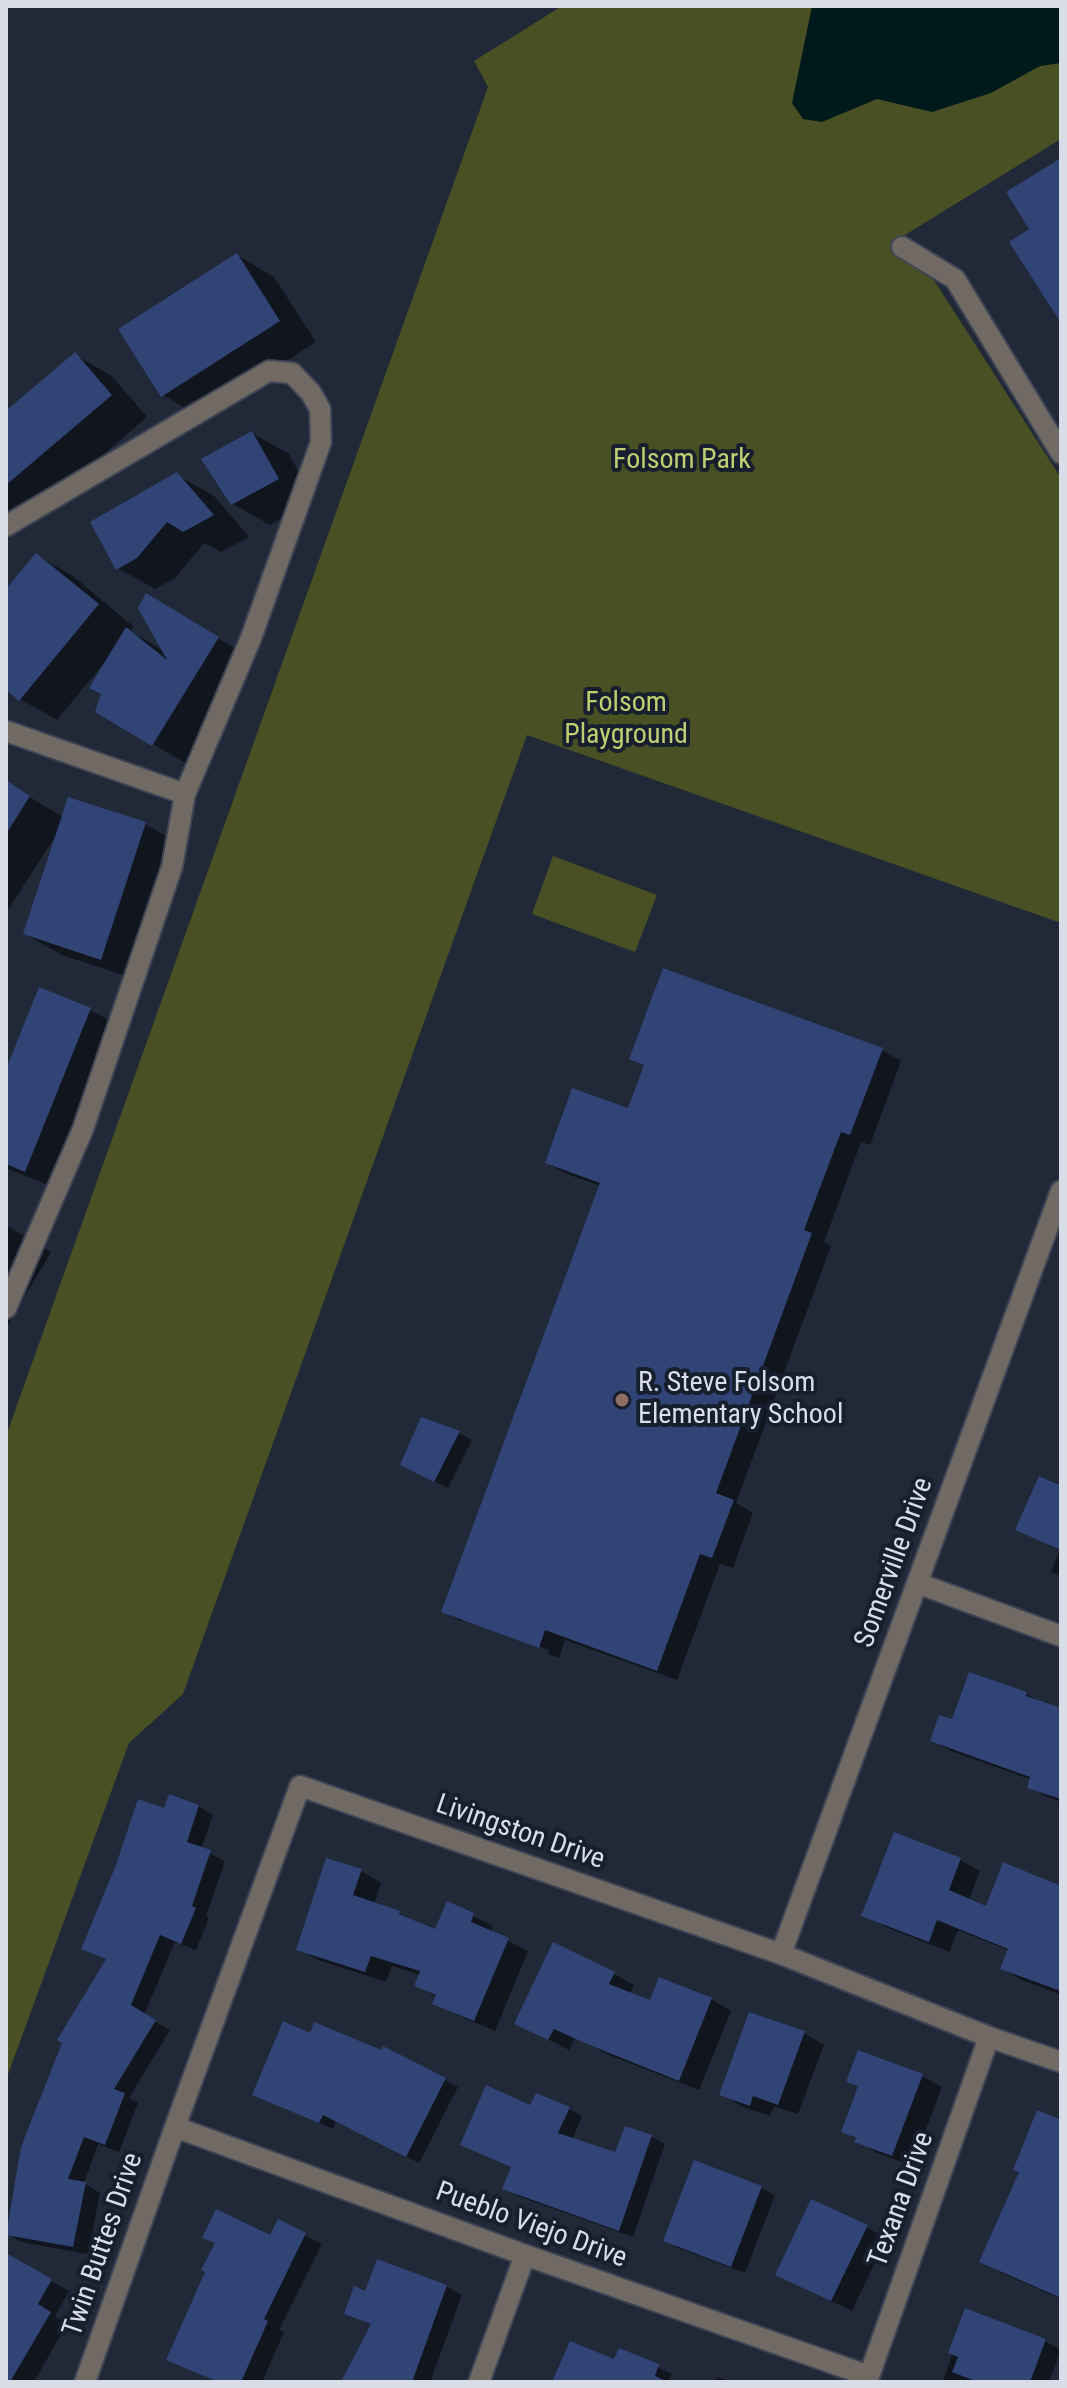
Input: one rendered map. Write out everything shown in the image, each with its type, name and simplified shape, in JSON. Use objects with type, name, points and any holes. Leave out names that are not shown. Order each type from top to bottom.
[{"type":"street","points":[[902,247],[955,279],[1061,453]]},
{"type":"street","points":[[6,526],[269,371],[292,373],[311,393],[320,409],[321,442],[251,638],[185,794],[172,867],[83,1129],[6,1308]]},
{"type":"street","points":[[6,731],[185,794]]},
{"type":"street","name":"Somerville Drive","points":[[781,1954],[917,1583],[1056,1223],[1061,1191]]},
{"type":"street","points":[[917,1583],[1061,1636]]},
{"type":"street","name":"Livingston Drive","points":[[175,2127],[300,1786],[781,1954],[989,2037],[1061,2062]]},
{"type":"street","name":"Texana Drive","points":[[868,2379],[989,2037]]},
{"type":"street","name":"Pueblo Viejo Drive","points":[[175,2127],[868,2379]]},
{"type":"street","name":"Twin Buttes Drive","points":[[85,2382],[175,2127]]},
{"type":"street","points":[[479,2382],[525,2255]]},
{"type":"green space","name":"Folsom Park","points":[[562,6],[1061,6],[1061,139],[905,235],[1061,478],[1061,923],[527,735],[183,1694],[129,1743],[6,2080],[6,1436],[488,87],[474,61]]},
{"type":"green space","points":[[553,856],[657,895],[635,952],[532,914]]},
{"type":"shaded area","points":[[812,6],[1061,6],[1061,63],[1040,66],[991,93],[932,112],[877,99],[822,122],[803,119],[792,103]]},
{"type":"building","points":[[1061,158],[1061,323],[1009,242],[1029,229],[1006,192]]},
{"type":"building","points":[[237,253],[280,321],[161,397],[118,329]]},
{"type":"building","points":[[75,352],[112,395],[6,485],[6,411]]},
{"type":"building","points":[[252,431],[279,479],[231,505],[201,459]]},
{"type":"building","points":[[177,472],[214,515],[183,532],[167,522],[137,558],[116,570],[90,522]]},
{"type":"building","points":[[36,553],[99,604],[19,701],[6,690],[6,589]]},
{"type":"building","points":[[146,593],[219,637],[152,746],[95,712],[101,694],[89,688],[126,627],[167,660],[138,608]]},
{"type":"building","points":[[6,780],[30,796],[6,834]]},
{"type":"building","points":[[68,797],[146,822],[101,960],[23,934]]},
{"type":"building","points":[[663,968],[883,1048],[850,1135],[841,1132],[804,1230],[812,1233],[716,1493],[734,1500],[712,1558],[700,1554],[657,1671],[545,1630],[539,1648],[441,1612],[600,1183],[545,1163],[572,1088],[628,1108],[644,1065],[629,1059]]},
{"type":"building","points":[[39,987],[91,1008],[25,1172],[6,1164],[6,1069]]},
{"type":"building","points":[[421,1417],[460,1431],[434,1482],[400,1465]]},
{"type":"building","points":[[1039,1476],[1061,1486],[1061,1550],[1015,1530]]},
{"type":"building","points":[[969,1672],[1027,1692],[1026,1696],[1061,1708],[1061,1799],[1027,1788],[1030,1777],[930,1741],[939,1715],[952,1719]]},
{"type":"building","points":[[169,1794],[199,1805],[187,1842],[211,1850],[192,1906],[196,1908],[181,1944],[160,1935],[131,2005],[156,2020],[114,2089],[125,2093],[105,2145],[84,2137],[68,2179],[86,2182],[73,2247],[6,2235],[21,2147],[62,2043],[57,2040],[106,1959],[81,1949],[116,1865],[138,1799],[164,1808]]},
{"type":"building","points":[[894,1832],[961,1858],[949,1890],[986,1906],[1003,1862],[1061,1886],[1061,1991],[1000,1969],[1008,1949],[937,1920],[929,1942],[861,1916]]},
{"type":"building","points":[[326,1858],[362,1869],[353,1895],[400,1911],[399,1914],[435,1929],[447,1901],[474,1913],[471,1922],[509,1938],[474,2021],[432,2004],[436,1995],[414,1986],[420,1971],[371,1956],[365,1972],[296,1950]]},
{"type":"building","points":[[553,1942],[615,1972],[609,1984],[650,2000],[659,1977],[712,1998],[679,2081],[554,2029],[548,2040],[514,2024]]},
{"type":"building","points":[[749,2012],[805,2031],[778,2105],[753,2096],[750,2106],[719,2095]]},
{"type":"building","points":[[283,2021],[310,2033],[314,2022],[381,2050],[383,2046],[446,2078],[406,2157],[323,2115],[319,2123],[252,2095]]},
{"type":"building","points":[[858,2050],[923,2074],[892,2156],[854,2142],[856,2138],[841,2132],[858,2086],[846,2082]]},
{"type":"building","points":[[486,2085],[530,2105],[536,2093],[570,2107],[558,2133],[615,2152],[625,2126],[652,2135],[619,2231],[502,2189],[511,2167],[460,2145]]},
{"type":"building","points":[[1037,2110],[1061,2120],[1061,2298],[979,2262],[1019,2172],[1013,2170]]},
{"type":"building","points":[[694,2160],[762,2186],[731,2267],[663,2241]]},
{"type":"building","points":[[811,2199],[868,2225],[831,2301],[775,2275]]},
{"type":"building","points":[[216,2209],[270,2235],[278,2219],[306,2233],[264,2319],[268,2321],[241,2382],[218,2382],[166,2360],[205,2272],[201,2270],[215,2243],[202,2238]]},
{"type":"building","points":[[6,2253],[52,2279],[38,2304],[51,2312],[10,2382],[6,2382]]},
{"type":"building","points":[[377,2259],[447,2285],[412,2382],[341,2382],[371,2324],[344,2314],[354,2286],[365,2291]]},
{"type":"building","points":[[965,2308],[1046,2339],[1030,2382],[978,2382],[952,2372],[958,2357],[948,2353]]},
{"type":"building","points":[[570,2341],[614,2359],[619,2348],[659,2364],[655,2376],[668,2382],[552,2382]]},
{"type":"place","name":"R. Steve Folsom Elementary School","points":[[622,1400]]},
{"type":"park label","name":"Folsom Playground","points":[[626,720]]}]
